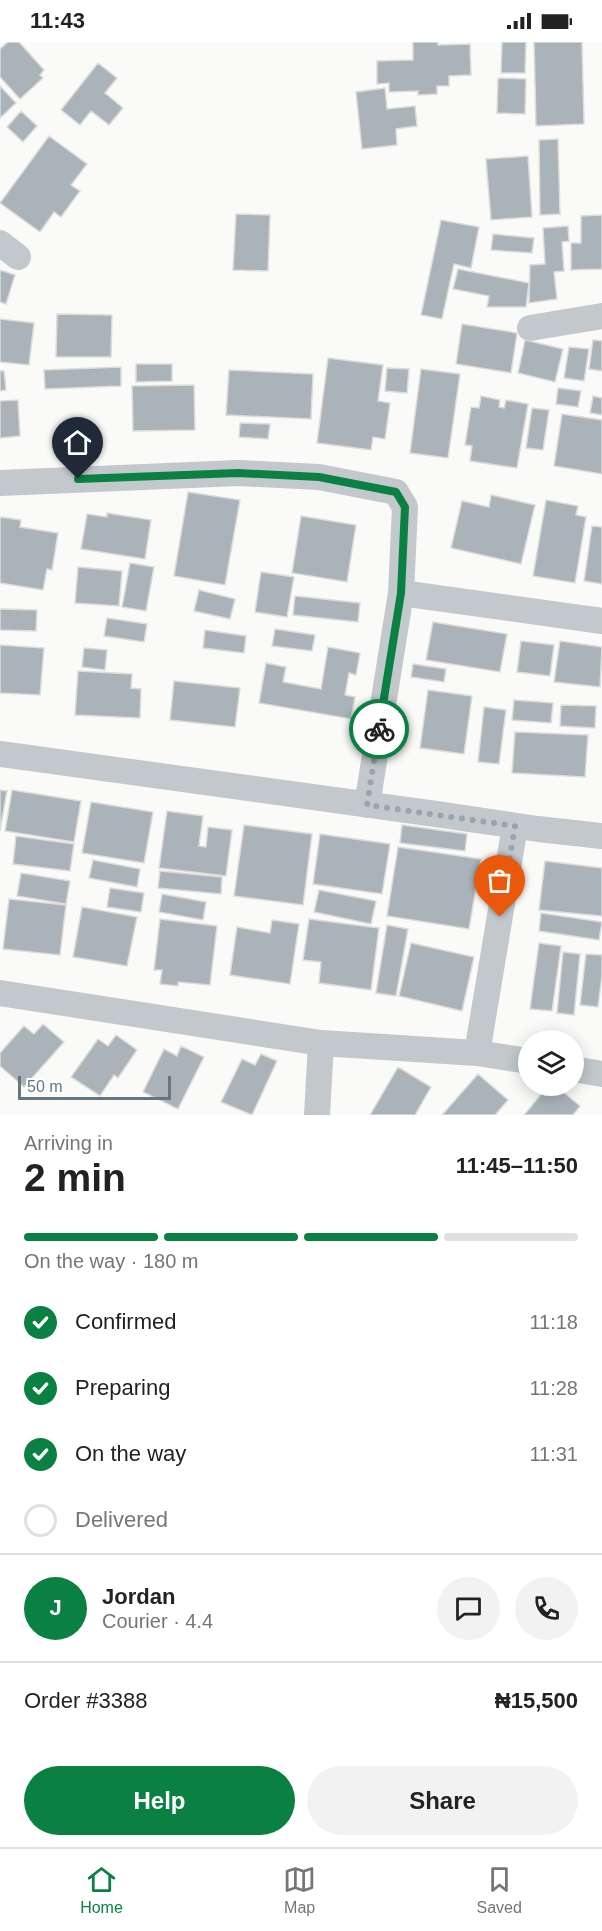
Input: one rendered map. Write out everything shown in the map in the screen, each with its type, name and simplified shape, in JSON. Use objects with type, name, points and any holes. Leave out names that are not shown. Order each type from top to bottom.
[{"type":"street","points":[[530,328],[602,316]]},
{"type":"street","points":[[0,483],[238,473],[319,477],[396,492],[405,507],[401,593],[367,805]]},
{"type":"street","points":[[401,593],[602,621]]},
{"type":"street","points":[[0,754],[515,826],[602,836]]},
{"type":"street","points":[[477,1053],[515,826]]},
{"type":"street","points":[[0,993],[321,1043],[477,1053],[518,1059]]},
{"type":"street","points":[[317,1115],[321,1043]]},
{"type":"street","points":[[584,1071],[602,1074]]},
{"type":"building","points":[[8,42],[19,42],[44,70],[40,75],[43,78],[20,99],[0,77],[0,49]]},
{"type":"building","points":[[413,42],[438,42],[438,45],[470,44],[471,75],[449,76],[449,86],[437,86],[437,94],[418,95],[418,91],[389,92],[389,83],[377,84],[377,61],[413,60]]},
{"type":"building","points":[[502,42],[526,42],[525,73],[501,73]]},
{"type":"building","points":[[534,42],[582,42],[584,124],[536,126]]},
{"type":"building","points":[[98,63],[117,78],[105,93],[123,108],[109,125],[91,111],[80,125],[61,110]]},
{"type":"building","points":[[498,78],[526,79],[525,114],[497,113]]},
{"type":"building","points":[[0,86],[16,103],[0,118]]},
{"type":"building","points":[[385,88],[387,109],[415,106],[417,126],[396,129],[397,145],[362,149],[356,92]]},
{"type":"building","points":[[21,111],[37,126],[23,142],[7,127]]},
{"type":"building","points":[[49,136],[87,164],[71,185],[80,191],[61,217],[54,212],[40,232],[0,203]]},
{"type":"building","points":[[558,139],[560,214],[540,215],[539,140]]},
{"type":"building","points":[[528,156],[532,217],[491,220],[486,159]]},
{"type":"building","points":[[236,214],[270,215],[268,271],[233,270]]},
{"type":"building","points":[[602,215],[602,269],[571,270],[571,243],[581,243],[581,216]]},
{"type":"building","points":[[441,220],[479,227],[471,268],[454,264],[442,319],[421,315]]},
{"type":"building","points":[[568,226],[569,241],[562,242],[564,271],[554,272],[557,299],[529,303],[530,265],[545,264],[543,228]]},
{"type":"building","points":[[493,234],[534,238],[532,253],[491,250]]},
{"type":"building","points":[[458,269],[529,283],[526,307],[487,307],[489,296],[453,289]]},
{"type":"building","points":[[0,270],[15,275],[6,304],[0,302]]},
{"type":"building","points":[[57,314],[112,315],[111,357],[56,357]]},
{"type":"building","points":[[0,319],[34,323],[29,365],[0,362]]},
{"type":"building","points":[[462,324],[517,333],[511,373],[456,364]]},
{"type":"building","points":[[525,340],[563,349],[555,382],[518,373]]},
{"type":"building","points":[[593,340],[602,341],[602,371],[589,369]]},
{"type":"building","points":[[569,347],[589,349],[584,381],[564,378]]},
{"type":"building","points":[[328,358],[383,365],[378,401],[390,403],[385,439],[373,437],[371,450],[317,443]]},
{"type":"building","points":[[136,364],[172,364],[172,381],[136,382]]},
{"type":"building","points":[[121,367],[121,386],[45,389],[44,370]]},
{"type":"building","points":[[387,368],[409,369],[407,393],[385,391]]},
{"type":"building","points":[[421,369],[460,374],[448,458],[410,453]]},
{"type":"building","points":[[229,370],[313,374],[311,419],[226,415]]},
{"type":"building","points":[[0,371],[4,371],[6,390],[0,391]]},
{"type":"building","points":[[194,385],[195,430],[133,431],[132,386]]},
{"type":"building","points":[[558,388],[581,391],[578,407],[556,404]]},
{"type":"building","points":[[481,396],[500,400],[499,407],[504,408],[506,400],[528,404],[517,468],[470,461],[472,446],[465,445],[471,407],[479,408]]},
{"type":"building","points":[[593,396],[602,398],[602,415],[590,413]]},
{"type":"building","points":[[18,400],[20,436],[0,438],[0,401]]},
{"type":"building","points":[[532,408],[549,410],[543,450],[526,448]]},
{"type":"building","points":[[562,414],[602,420],[602,474],[554,466]]},
{"type":"building","points":[[240,423],[270,424],[268,439],[239,437]]},
{"type":"building","points":[[188,492],[240,500],[225,585],[174,576]]},
{"type":"building","points":[[491,495],[535,505],[521,564],[451,548],[462,501],[489,507]]},
{"type":"building","points":[[546,500],[578,506],[576,515],[586,517],[575,583],[533,576]]},
{"type":"building","points":[[107,513],[151,520],[145,559],[81,549],[87,514],[107,517]]},
{"type":"building","points":[[301,516],[356,525],[347,582],[292,573]]},
{"type":"building","points":[[0,517],[21,520],[20,527],[58,533],[52,570],[47,569],[43,590],[0,583]]},
{"type":"building","points":[[592,526],[602,527],[602,584],[584,581]]},
{"type":"building","points":[[130,563],[154,567],[146,611],[122,607]]},
{"type":"building","points":[[78,567],[122,571],[119,606],[75,603]]},
{"type":"building","points":[[261,572],[294,577],[287,617],[255,612]]},
{"type":"building","points":[[199,590],[235,599],[230,619],[194,611]]},
{"type":"building","points":[[295,596],[360,603],[358,622],[293,615]]},
{"type":"building","points":[[0,609],[37,610],[36,631],[0,630]]},
{"type":"building","points":[[107,618],[147,624],[144,642],[104,636]]},
{"type":"building","points":[[433,622],[507,634],[500,672],[426,660]]},
{"type":"building","points":[[275,629],[315,635],[312,651],[272,646]]},
{"type":"building","points":[[205,630],[246,636],[244,653],[203,648]]},
{"type":"building","points":[[521,641],[554,645],[550,676],[517,672]]},
{"type":"building","points":[[560,641],[602,647],[600,687],[554,682]]},
{"type":"building","points":[[0,645],[44,648],[40,695],[0,693]]},
{"type":"building","points":[[328,647],[360,653],[356,675],[349,673],[345,695],[355,697],[351,719],[259,703],[266,663],[286,667],[283,682],[321,689]]},
{"type":"building","points":[[84,648],[107,650],[105,670],[82,667]]},
{"type":"building","points":[[413,664],[446,669],[444,682],[411,677]]},
{"type":"building","points":[[78,671],[132,674],[131,688],[141,689],[140,718],[75,715]]},
{"type":"building","points":[[174,681],[240,688],[235,727],[170,720]]},
{"type":"building","points":[[428,690],[472,696],[464,754],[420,748]]},
{"type":"building","points":[[514,700],[553,703],[551,723],[512,720]]},
{"type":"building","points":[[561,705],[596,706],[595,728],[560,726]]},
{"type":"building","points":[[484,707],[506,710],[499,764],[478,762]]},
{"type":"building","points":[[515,732],[588,735],[585,777],[512,773]]},
{"type":"building","points":[[0,790],[7,791],[0,831]]},
{"type":"building","points":[[12,790],[81,801],[74,842],[5,831]]},
{"type":"building","points":[[91,802],[153,812],[144,863],[82,853]]},
{"type":"building","points":[[167,811],[203,816],[199,846],[206,847],[208,827],[232,830],[226,876],[159,868]]},
{"type":"building","points":[[244,825],[312,834],[303,905],[234,896]]},
{"type":"building","points":[[402,825],[467,834],[465,851],[400,843]]},
{"type":"building","points":[[320,834],[390,844],[382,894],[313,884]]},
{"type":"building","points":[[16,836],[74,844],[70,871],[13,864]]},
{"type":"building","points":[[398,847],[481,859],[469,929],[387,916]]},
{"type":"building","points":[[93,860],[140,869],[137,887],[89,878]]},
{"type":"building","points":[[545,861],[602,868],[602,916],[539,910]]},
{"type":"building","points":[[160,871],[222,877],[221,894],[158,888]]},
{"type":"building","points":[[21,873],[70,881],[66,904],[17,896]]},
{"type":"building","points":[[110,888],[144,893],[141,912],[107,907]]},
{"type":"building","points":[[319,890],[376,901],[371,924],[314,912]]},
{"type":"building","points":[[162,894],[206,902],[203,920],[159,912]]},
{"type":"building","points":[[9,899],[66,905],[60,955],[3,949]]},
{"type":"building","points":[[82,907],[137,917],[127,966],[73,957]]},
{"type":"building","points":[[541,913],[602,922],[599,940],[539,931]]},
{"type":"building","points":[[160,919],[217,926],[210,985],[178,982],[178,986],[160,984],[162,970],[154,970]]},
{"type":"building","points":[[309,919],[379,928],[371,990],[319,983],[321,962],[303,960]]},
{"type":"building","points":[[272,920],[299,924],[290,984],[230,975],[237,927],[270,933]]},
{"type":"building","points":[[387,925],[408,929],[396,996],[376,993]]},
{"type":"building","points":[[411,943],[474,957],[462,1011],[399,996]]},
{"type":"building","points":[[539,943],[561,946],[552,1011],[530,1009]]},
{"type":"building","points":[[563,952],[580,954],[574,1015],[557,1013]]},
{"type":"building","points":[[586,954],[602,955],[598,1007],[580,1005]]},
{"type":"building","points":[[43,1024],[64,1042],[24,1087],[0,1066],[0,1053],[24,1026],[34,1034]]},
{"type":"building","points":[[116,1035],[137,1050],[118,1078],[114,1075],[100,1096],[71,1077],[98,1039],[108,1046]]},
{"type":"building","points":[[181,1046],[204,1057],[178,1109],[143,1092],[164,1049],[177,1056]]},
{"type":"building","points":[[261,1054],[277,1061],[252,1115],[221,1102],[242,1059],[255,1065]]},
{"type":"building","points":[[398,1067],[431,1087],[415,1115],[370,1115]]},
{"type":"building","points":[[478,1074],[508,1100],[495,1115],[442,1115]]},
{"type":"building","points":[[540,1096],[568,1096],[580,1106],[573,1115],[524,1115]]},
{"type":"way so far","points":[[379,729],[367,805],[515,826],[500,917]]},
{"type":"route","points":[[78,479],[238,473],[319,477],[396,492],[405,507],[401,593],[379,729]]}]
